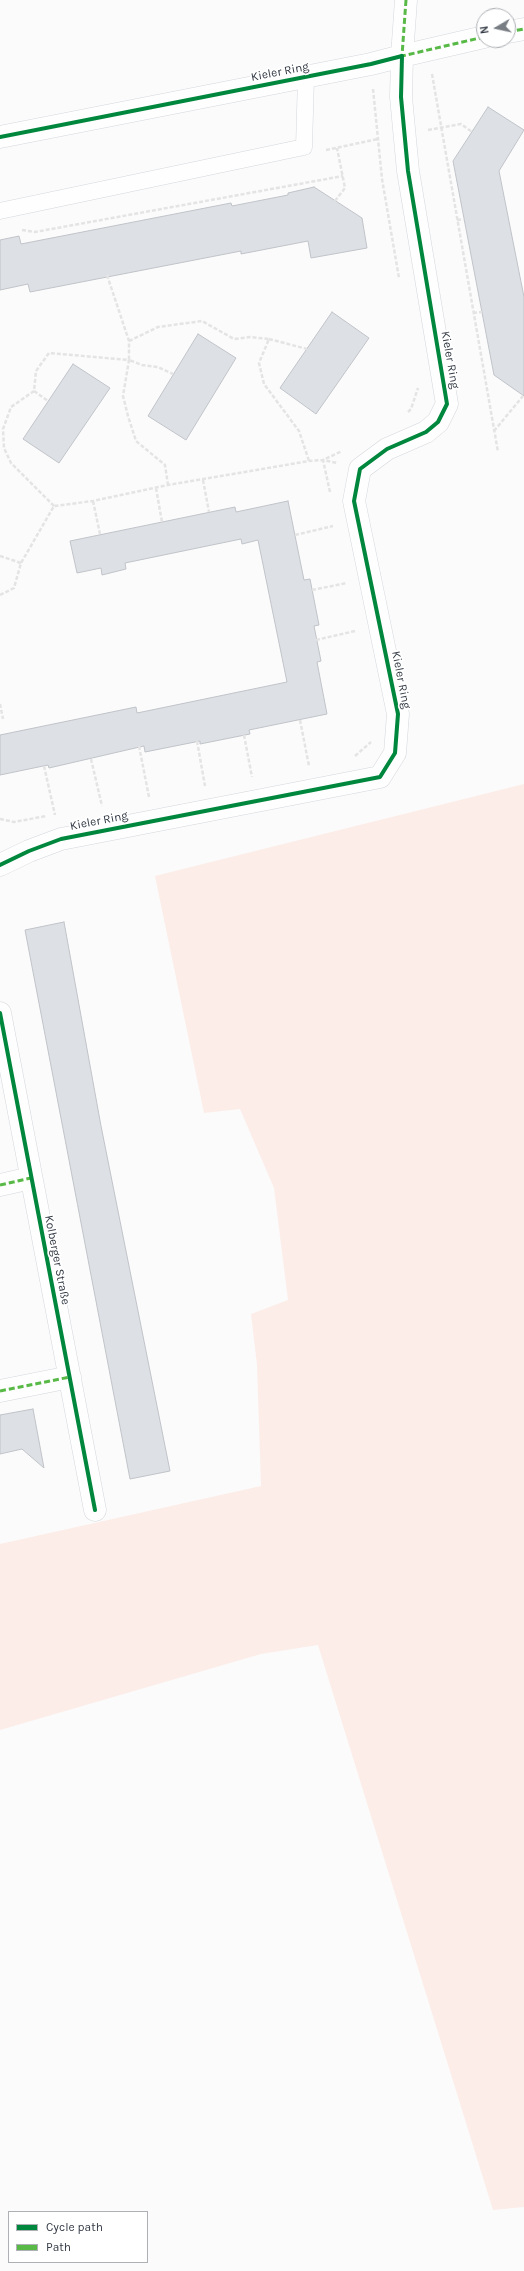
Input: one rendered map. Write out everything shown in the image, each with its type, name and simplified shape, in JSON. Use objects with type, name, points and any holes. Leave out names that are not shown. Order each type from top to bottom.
[{"type":"street","points":[[406,0],[402,56],[476,39]]},
{"type":"street","name":"Kieler Ring","points":[[0,137],[371,64],[402,56],[401,97],[408,171],[447,404],[438,422],[426,432],[387,449],[360,469],[354,501],[398,714],[395,753],[380,777],[61,839],[29,851],[0,865]]},
{"type":"street","name":"Kolberger Straße","points":[[0,1013],[95,1510]]},
{"type":"street","points":[[0,1185],[32,1178]]},
{"type":"street","points":[[0,1391],[70,1377]]},
{"type":"lane","points":[[0,211],[304,147],[306,77]]},
{"type":"path","points":[[428,50],[498,452]]},
{"type":"path","points":[[371,64],[382,179],[399,280]]},
{"type":"path","points":[[335,201],[345,188],[337,148]]},
{"type":"path","points":[[18,229],[35,232],[343,176]]},
{"type":"path","points":[[457,220],[464,220]]},
{"type":"path","points":[[107,275],[129,341],[129,360],[123,396],[128,416],[136,441],[165,465],[168,485]]},
{"type":"path","points":[[473,313],[482,312]]},
{"type":"path","points":[[129,341],[158,327],[202,321],[234,339],[250,337],[269,339],[307,349]]},
{"type":"path","points":[[269,339],[259,363],[264,384],[299,431],[309,461]]},
{"type":"path","points":[[54,506],[11,463],[4,448],[3,429],[11,407],[34,391],[36,370],[49,353],[129,360],[142,365],[158,367],[173,374]]},
{"type":"path","points":[[405,414],[411,409],[418,388],[416,381]]},
{"type":"path","points":[[34,391],[48,401]]},
{"type":"path","points":[[494,430],[523,396]]},
{"type":"path","points":[[323,460],[349,447]]},
{"type":"path","points":[[54,506],[93,501],[168,485],[309,461],[323,460],[360,469]]},
{"type":"path","points":[[323,460],[331,496]]},
{"type":"path","points":[[203,480],[209,512]]},
{"type":"path","points":[[156,488],[162,522]]},
{"type":"path","points":[[93,501],[100,534]]},
{"type":"path","points":[[0,595],[14,588],[21,563],[54,506]]},
{"type":"path","points":[[295,535],[336,525]]},
{"type":"path","points":[[0,556],[21,563]]},
{"type":"path","points":[[347,576],[350,590]]},
{"type":"path","points":[[312,590],[348,583]]},
{"type":"path","points":[[316,640],[358,631],[356,624]]},
{"type":"path","points":[[0,704],[3,719]]},
{"type":"path","points":[[300,720],[309,766]]},
{"type":"path","points":[[244,735],[252,777]]},
{"type":"path","points":[[352,758],[371,741],[372,735]]},
{"type":"path","points":[[197,741],[205,786]]},
{"type":"path","points":[[140,746],[149,797]]},
{"type":"path","points":[[92,759],[102,806]]},
{"type":"path","points":[[302,768],[316,765]]},
{"type":"path","points":[[44,766],[55,815]]},
{"type":"path","points":[[244,779],[259,776]]},
{"type":"path","points":[[198,788],[213,785]]},
{"type":"path","points":[[142,798],[156,795]]},
{"type":"path","points":[[94,807],[108,804]]},
{"type":"path","points":[[0,819],[14,822],[62,813]]},
{"type":"shaded area","points":[[524,784],[524,2207],[493,2210],[318,1645],[261,1654],[0,1730],[0,1544],[261,1486],[257,1365],[251,1314],[288,1300],[274,1188],[240,1109],[204,1113],[155,876]]},
{"type":"building","points":[[488,107],[524,130],[499,171],[524,297],[524,396],[494,375],[453,161]]},
{"type":"building","points":[[314,187],[362,218],[367,248],[311,258],[308,241],[241,254],[241,251],[30,292],[28,284],[0,290],[0,240],[19,236],[21,244],[231,203],[232,206],[288,195],[288,193]]},
{"type":"building","points":[[332,312],[369,338],[316,414],[280,388]]},
{"type":"building","points":[[198,334],[236,358],[186,440],[148,416]]},
{"type":"building","points":[[73,364],[110,388],[59,463],[23,439]]},
{"type":"building","points":[[288,501],[304,580],[310,579],[319,625],[314,626],[321,661],[317,662],[327,714],[249,730],[250,734],[200,744],[200,741],[145,752],[144,746],[49,768],[48,765],[0,775],[0,735],[136,707],[137,713],[287,682],[258,540],[242,544],[241,539],[125,563],[126,569],[102,575],[101,568],[77,573],[70,541],[235,507],[236,512]]},
{"type":"building","points":[[64,922],[101,1126],[170,1471],[130,1479],[25,930]]},
{"type":"building","points":[[33,1409],[44,1468],[22,1449],[0,1454],[0,1415]]},
{"type":"marked path","points":[[406,0],[402,56],[476,39]]},
{"type":"marked path","points":[[516,30],[524,29]]},
{"type":"marked path","points":[[0,1185],[31,1178]]},
{"type":"marked path","points":[[0,1391],[70,1377]]},
{"type":"cycle path","points":[[0,137],[371,64],[402,56],[401,97],[408,171],[447,404],[438,422],[426,432],[387,449],[360,469],[354,501],[398,714],[395,753],[380,777],[61,839],[29,851],[0,865]]},
{"type":"cycle path","points":[[0,1013],[95,1510]]}]
